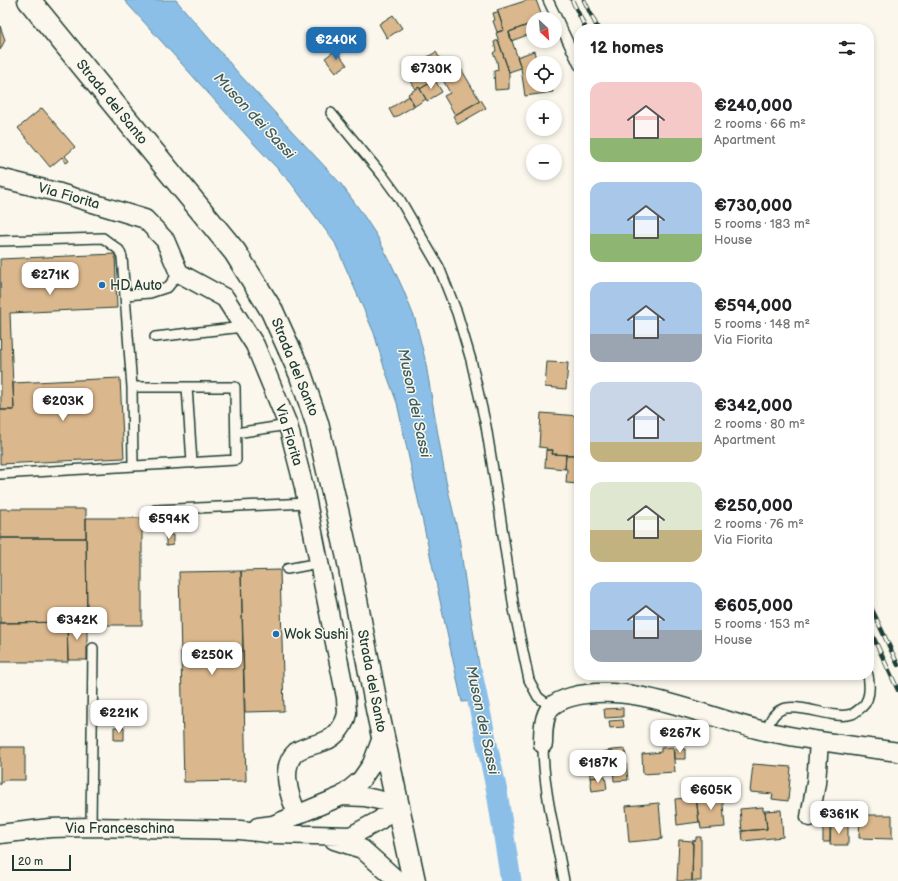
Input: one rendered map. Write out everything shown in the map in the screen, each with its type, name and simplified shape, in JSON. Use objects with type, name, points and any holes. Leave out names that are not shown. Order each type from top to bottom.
[{"type":"main road","name":"Strada del Santo","points":[[29,0],[235,252],[272,311],[300,373],[317,424],[348,558],[397,804],[414,881]]},
{"type":"street","name":"Via Fiorita","points":[[0,178],[60,193],[145,219],[165,240],[180,273],[225,298],[255,345],[288,426],[307,503],[319,562],[343,681],[346,713],[341,728],[335,735],[326,741],[296,752],[288,764],[288,788],[298,816]]},
{"type":"street","points":[[543,744],[543,729],[546,715],[551,707],[559,701],[582,694],[603,693],[631,694],[768,732],[819,742],[898,752]]},
{"type":"street","name":"Via Franceschina","points":[[240,830],[273,825],[298,816],[342,796],[361,780],[372,764],[383,735]]},
{"type":"street","points":[[810,817],[816,783],[819,742]]},
{"type":"street","name":"Via Franceschina","points":[[342,796],[365,797],[397,804]]},
{"type":"street","name":"Via Franceschina","points":[[0,834],[50,828],[91,827],[240,830],[275,834],[351,836],[380,820],[397,804]]},
{"type":"street","name":"Via Franceschina","points":[[322,836],[362,849],[398,881]]},
{"type":"lane","points":[[548,0],[574,55]]},
{"type":"lane","points":[[331,113],[383,176],[399,198],[439,267],[457,313],[471,360],[486,426],[514,609],[529,680],[538,697],[551,707]]},
{"type":"lane","points":[[0,241],[103,238],[119,250],[122,257],[126,295],[132,387],[133,466]]},
{"type":"lane","points":[[126,295],[150,293],[168,287],[180,273]]},
{"type":"lane","points":[[155,337],[243,327]]},
{"type":"lane","points":[[0,474],[236,460],[235,387],[132,387]]},
{"type":"lane","points":[[187,387],[192,463]]},
{"type":"lane","points":[[236,433],[288,426]]},
{"type":"lane","points":[[155,510],[307,503]]},
{"type":"lane","points":[[287,569],[319,562]]},
{"type":"lane","points":[[91,827],[93,648]]},
{"type":"lane","points":[[768,732],[770,720],[777,711],[788,708],[804,707],[837,716],[853,714],[864,704],[869,696],[869,680]]},
{"type":"lane","points":[[543,744],[543,762],[546,785],[564,881]]},
{"type":"water","points":[[124,0],[176,0],[240,75],[341,184],[377,236],[391,263],[415,319],[425,359],[446,481],[459,537],[485,700],[462,702],[397,403],[374,333],[335,243],[291,183]]},
{"type":"building","points":[[528,0],[536,0],[540,12],[526,12],[526,26],[509,32],[521,68],[509,72],[496,33],[504,30],[497,10]]},
{"type":"building","points":[[498,12],[504,30],[497,32],[493,21],[495,20],[493,13]]},
{"type":"building","points":[[393,15],[402,28],[387,38],[379,24]]},
{"type":"building","points":[[0,26],[5,40],[0,50]]},
{"type":"building","points":[[526,26],[526,36],[511,41],[509,32]]},
{"type":"building","points":[[498,40],[509,72],[509,89],[495,90],[494,71],[498,70],[497,61],[493,53],[496,51],[494,42]]},
{"type":"building","points":[[336,50],[347,65],[336,72],[325,58]]},
{"type":"building","points":[[534,51],[535,56],[526,56],[526,92],[553,92],[525,96],[521,68],[517,57]]},
{"type":"building","points":[[436,52],[448,72],[420,89],[419,87],[416,89],[404,71]]},
{"type":"building","points":[[460,67],[480,101],[455,115],[444,96],[450,93],[442,78]]},
{"type":"building","points":[[435,80],[442,92],[427,101],[420,89]]},
{"type":"building","points":[[419,87],[426,99],[415,106],[408,94]]},
{"type":"building","points":[[409,96],[414,106],[394,118],[389,109]]},
{"type":"building","points":[[481,100],[486,108],[458,124],[453,116]]},
{"type":"building","points":[[42,108],[75,147],[65,156],[69,161],[66,163],[62,157],[50,167],[18,128]]},
{"type":"building","points":[[115,254],[117,308],[10,313],[14,410],[1,410],[0,259]]},
{"type":"building","points":[[547,362],[568,363],[566,389],[545,387]]},
{"type":"building","points":[[120,378],[124,458],[0,464],[0,410],[14,410],[13,383]]},
{"type":"building","points":[[541,413],[574,416],[574,455],[552,454],[553,450],[546,450],[547,448],[539,447]]},
{"type":"building","points":[[546,450],[553,450],[552,454],[566,455],[565,469],[545,467]]},
{"type":"building","points":[[566,455],[574,455],[574,484],[566,483],[567,469],[565,469]]},
{"type":"building","points":[[0,509],[86,509],[86,538],[0,538]]},
{"type":"building","points":[[86,518],[142,518],[142,625],[87,625]]},
{"type":"building","points":[[166,535],[173,535],[173,545],[166,546]]},
{"type":"building","points":[[0,538],[86,538],[87,622],[0,623]]},
{"type":"building","points":[[280,570],[284,711],[245,712],[241,571]]},
{"type":"building","points":[[241,571],[246,781],[184,782],[179,572]]},
{"type":"building","points":[[67,622],[68,662],[0,662],[0,623]]},
{"type":"building","points":[[67,622],[87,622],[87,660],[68,660]]},
{"type":"building","points":[[623,708],[623,717],[605,718],[604,709]]},
{"type":"building","points":[[623,720],[624,727],[610,728],[609,721]]},
{"type":"building","points":[[114,727],[124,727],[124,740],[114,740]]},
{"type":"building","points":[[0,747],[25,747],[25,780],[4,780],[0,785]]},
{"type":"building","points":[[673,747],[675,772],[643,774],[642,754],[661,752],[661,748]]},
{"type":"building","points":[[625,749],[628,780],[614,781],[612,750]]},
{"type":"building","points":[[674,749],[685,749],[685,759],[674,759]]},
{"type":"building","points":[[612,750],[613,757],[596,759],[598,777],[590,778],[589,755]]},
{"type":"building","points":[[753,764],[791,767],[788,801],[772,799],[773,794],[750,792]]},
{"type":"building","points":[[605,776],[607,789],[592,791],[590,778]]},
{"type":"building","points":[[722,793],[725,827],[701,829],[696,797],[698,797],[698,795]]},
{"type":"building","points":[[696,797],[699,822],[677,825],[675,799]]},
{"type":"building","points":[[659,803],[662,839],[629,842],[626,806]]},
{"type":"building","points":[[763,807],[763,811],[765,811],[767,829],[742,831],[740,809]]},
{"type":"building","points":[[781,810],[783,837],[743,841],[742,831],[767,829],[765,811]]},
{"type":"building","points":[[860,815],[892,815],[892,839],[859,838]]},
{"type":"building","points":[[831,825],[848,825],[848,845],[830,845]]},
{"type":"building","points":[[823,827],[830,827],[830,842],[823,842]]},
{"type":"building","points":[[696,837],[701,837],[701,881],[692,881],[693,841],[696,840]]},
{"type":"building","points":[[679,840],[693,841],[692,881],[677,881]]},
{"type":"waterway","name":"Muson dei Sassi","points":[[472,673],[497,792],[511,881]]},
{"type":"railway","points":[[572,0],[584,24]]},
{"type":"railway","points":[[584,0],[596,24]]},
{"type":"railway","points":[[874,614],[898,665]]},
{"type":"railway","points":[[874,639],[898,690]]},
{"type":"place","name":"HD Auto","points":[[102,285]]},
{"type":"place","name":"Wok Sushi","points":[[276,634]]}]
